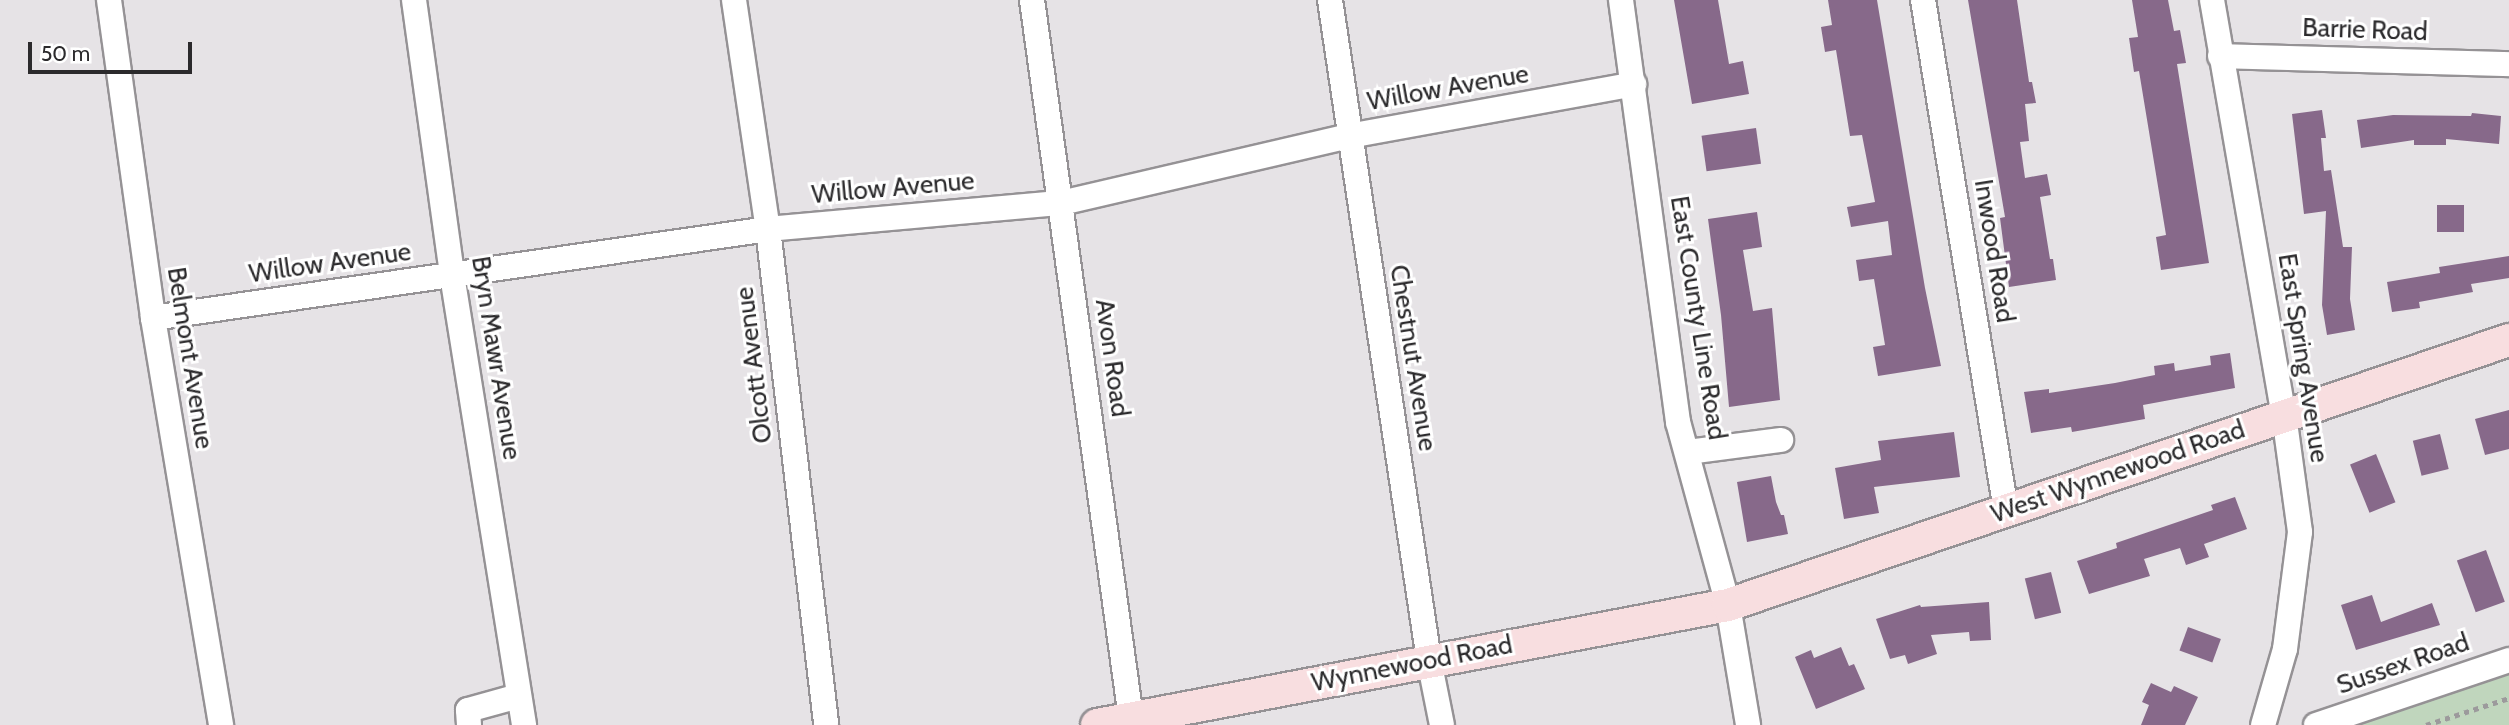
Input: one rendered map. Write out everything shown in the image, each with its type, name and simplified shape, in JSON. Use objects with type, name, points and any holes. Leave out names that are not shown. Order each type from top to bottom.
[{"type":"main road","name":"West Wynnewood Road","points":[[1728,605],[2509,340]]},
{"type":"main road","name":"Wynnewood Road","points":[[1097,725],[1132,722],[1429,660],[1728,605]]},
{"type":"street","name":"Belmont Avenue","points":[[109,0],[153,318],[221,725]]},
{"type":"street","name":"Bryn Mawr Avenue","points":[[414,0],[452,275],[524,725]]},
{"type":"street","name":"Olcott Avenue","points":[[734,0],[768,229],[826,725]]},
{"type":"street","name":"Avon Road","points":[[1032,0],[1132,722]]},
{"type":"street","name":"Chestnut Avenue","points":[[1330,0],[1429,660],[1442,725]]},
{"type":"street","name":"East County Line Road","points":[[1621,0],[1678,422],[1728,605],[1748,725]]},
{"type":"street","name":"Inwood Road","points":[[1923,0],[2006,511]]},
{"type":"street","name":"East Spring Avenue","points":[[2212,0],[2284,415],[2300,532],[2285,649],[2263,725]]},
{"type":"street","name":"Barrie Road","points":[[2220,56],[2509,64]]},
{"type":"street","name":"Willow Avenue","points":[[153,318],[768,229],[1061,202],[1349,136],[1634,84]]},
{"type":"street","points":[[1688,452],[1781,440]]},
{"type":"street","name":"Sussex Road","points":[[2316,725],[2509,660]]},
{"type":"street","points":[[469,725],[468,710],[519,696]]},
{"type":"path","points":[[2426,725],[2509,698]]},
{"type":"green space","points":[[2509,672],[2509,725],[2353,725]]},
{"type":"building","points":[[1674,0],[1718,0],[1729,64],[1743,61],[1749,94],[1692,104]]},
{"type":"building","points":[[1828,0],[1877,0],[1925,288],[1941,366],[1878,376],[1873,347],[1885,345],[1874,279],[1859,281],[1856,260],[1892,255],[1888,221],[1851,227],[1847,207],[1875,202],[1862,135],[1850,136],[1836,50],[1825,52],[1821,27],[1832,25]]},
{"type":"building","points":[[1968,0],[2017,0],[2029,82],[2032,82],[2036,103],[2025,104],[2029,141],[2020,142],[2025,178],[2047,174],[2051,195],[2040,197],[2056,280],[2009,287],[2000,218],[2005,217]]},
{"type":"building","points":[[2132,0],[2168,0],[2174,31],[2180,30],[2186,63],[2177,64],[2209,263],[2161,270],[2156,237],[2166,235],[2139,71],[2134,72],[2129,38],[2138,37]]},
{"type":"building","points":[[2322,110],[2326,138],[2321,138],[2324,171],[2331,170],[2343,247],[2352,247],[2350,299],[2355,330],[2327,335],[2322,305],[2326,211],[2304,214],[2292,114]]},
{"type":"building","points":[[2472,113],[2501,116],[2499,144],[2446,139],[2446,145],[2414,145],[2414,140],[2361,148],[2357,120],[2393,115],[2471,116]]},
{"type":"building","points":[[1756,128],[1761,164],[1707,171],[1702,136]]},
{"type":"building","points":[[2437,205],[2464,205],[2464,232],[2437,232]]},
{"type":"building","points":[[1757,212],[1762,247],[1743,250],[1753,311],[1772,308],[1780,400],[1729,407],[1721,315],[1708,219]]},
{"type":"building","points":[[2509,256],[2509,278],[2471,284],[2473,292],[2419,302],[2420,308],[2392,312],[2387,282],[2440,273],[2439,267]]},
{"type":"building","points":[[2230,353],[2235,388],[2143,405],[2145,419],[2072,432],[2071,427],[2031,433],[2024,392],[2049,389],[2049,393],[2115,383],[2155,375],[2154,366],[2174,363],[2175,371],[2211,365],[2210,356]]},
{"type":"building","points":[[2509,410],[2509,449],[2485,455],[2475,419]]},
{"type":"building","points":[[1954,432],[1960,477],[1874,487],[1879,513],[1844,519],[1835,468],[1881,460],[1878,441]]},
{"type":"building","points":[[2440,434],[2449,469],[2422,476],[2413,441]]},
{"type":"building","points":[[2376,454],[2395,502],[2370,513],[2350,464]]},
{"type":"building","points":[[1771,476],[1776,502],[1781,515],[1784,515],[1788,534],[1747,542],[1737,482]]},
{"type":"building","points":[[2235,497],[2247,529],[2204,544],[2209,557],[2186,565],[2180,548],[2144,559],[2150,576],[2089,594],[2077,561],[2117,548],[2116,543],[2213,510],[2211,505]]},
{"type":"building","points":[[2486,550],[2505,602],[2476,612],[2457,561]]},
{"type":"building","points":[[2051,572],[2061,613],[2035,619],[2025,579]]},
{"type":"building","points":[[2372,595],[2381,622],[2432,603],[2440,625],[2356,650],[2341,605]]},
{"type":"building","points":[[1989,602],[1991,640],[1970,641],[1969,632],[1931,635],[1937,654],[1908,664],[1905,655],[1890,659],[1876,619],[1920,605]]},
{"type":"building","points":[[2188,627],[2221,639],[2212,662],[2179,650]]},
{"type":"building","points":[[1841,647],[1849,666],[1854,664],[1865,689],[1816,709],[1795,657],[1811,650],[1814,658]]},
{"type":"building","points":[[2151,683],[2171,692],[2174,686],[2198,697],[2185,725],[2141,725],[2149,705],[2142,702]]}]
